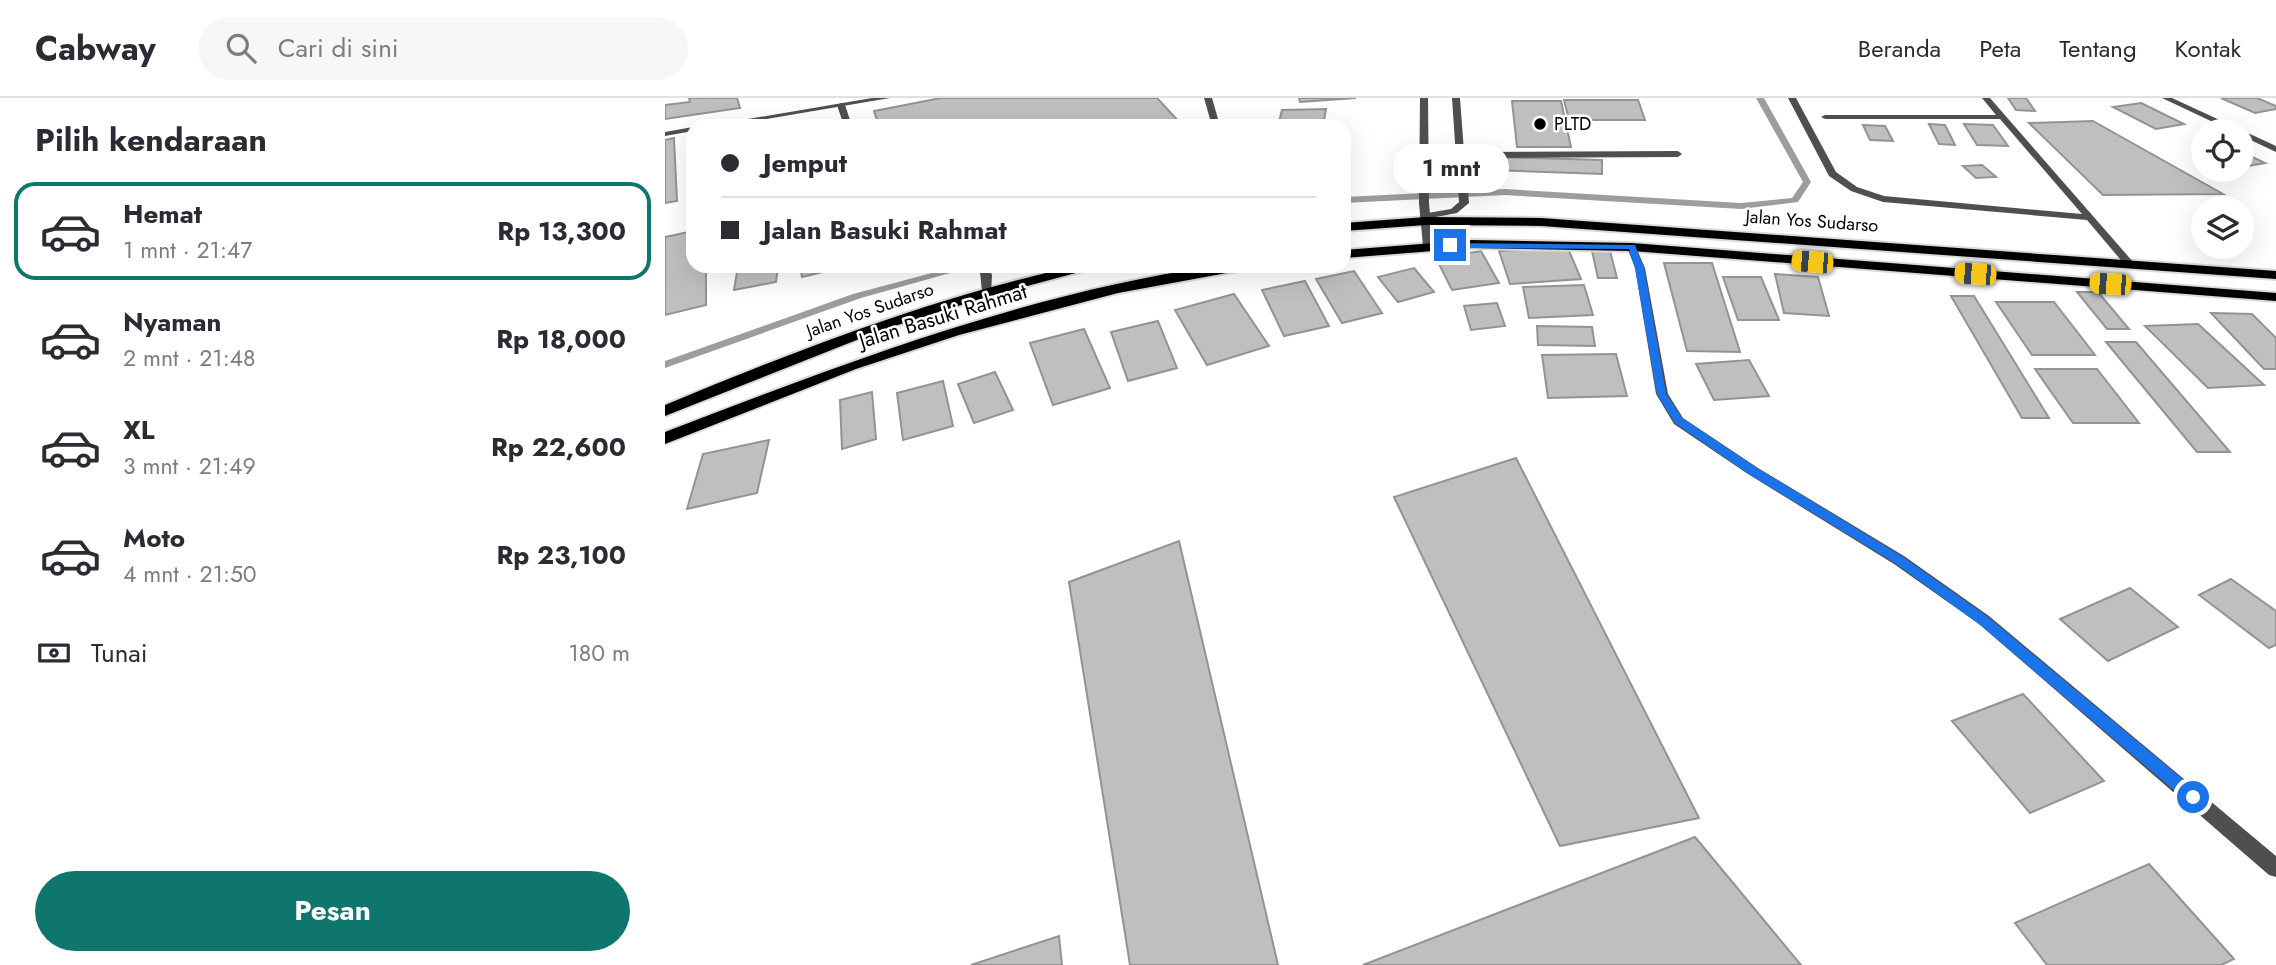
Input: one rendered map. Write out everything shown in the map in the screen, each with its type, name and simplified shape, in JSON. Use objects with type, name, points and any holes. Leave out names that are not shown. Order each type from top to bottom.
[{"type":"highway","name":"Jalan Yos Sudarso","points":[[1351,226],[1425,218],[1541,222],[2276,275]]},
{"type":"highway","points":[[1351,253],[1428,246],[1632,247],[2276,298]]},
{"type":"highway","name":"Jalan Yos Sudarso","points":[[665,411],[986,277],[1026,273]]},
{"type":"highway","name":"Jalan Basuki Rahmat","points":[[665,438],[910,345],[996,319],[1147,283],[1203,273]]},
{"type":"street","points":[[754,119],[887,98]]},
{"type":"street","points":[[1208,98],[1214,119]]},
{"type":"street","points":[[1423,98],[1424,203],[1428,246]]},
{"type":"street","points":[[1425,218],[1454,211],[1464,203],[1465,183],[1456,98]]},
{"type":"street","points":[[1792,98],[1832,174],[1866,194],[1883,199],[2092,218]]},
{"type":"street","points":[[1986,98],[2129,263]]},
{"type":"street","points":[[2166,98],[2212,119]]},
{"type":"street","points":[[841,105],[846,119]]},
{"type":"street","points":[[1825,117],[2003,117]]},
{"type":"street","points":[[665,134],[686,130]]},
{"type":"street","points":[[2254,139],[2276,149]]},
{"type":"street","points":[[1460,155],[1678,154]]},
{"type":"street","points":[[1632,247],[1640,268],[1661,394],[1678,421],[1753,471],[1899,560],[1984,620],[2276,868]]},
{"type":"building","points":[[689,98],[737,98],[740,108],[665,119],[665,105],[690,102]]},
{"type":"building","points":[[941,98],[1157,98],[1176,119],[877,119],[874,111]]},
{"type":"building","points":[[1299,98],[1356,98],[1300,102]]},
{"type":"building","points":[[2008,98],[2026,98],[2035,111],[2016,110]]},
{"type":"building","points":[[2221,98],[2257,98],[2276,106],[2276,109],[2255,113]]},
{"type":"building","name":"PLTD","points":[[1564,100],[1638,100],[1645,120],[1569,120]]},
{"type":"building","name":"PLTD","points":[[1512,101],[1561,101],[1571,147],[1517,147]]},
{"type":"building","points":[[2141,103],[2184,124],[2156,129],[2113,107]]},
{"type":"building","points":[[1326,109],[1324,119],[1280,119],[1282,110]]},
{"type":"building","points":[[2093,121],[2191,176],[2191,182],[2202,182],[2223,194],[2103,195],[2029,123]]},
{"type":"building","points":[[1929,124],[1945,125],[1955,145],[1939,144]]},
{"type":"building","points":[[1964,124],[1993,125],[2008,146],[1977,145]]},
{"type":"building","points":[[1863,125],[1885,126],[1893,141],[1870,140]]},
{"type":"building","points":[[674,138],[677,201],[665,203],[665,140]]},
{"type":"building","name":"PLTD","points":[[1492,157],[1602,160],[1602,174],[1490,170]]},
{"type":"building","points":[[2254,158],[2265,163],[2254,165]]},
{"type":"building","points":[[1982,165],[1996,177],[1976,178],[1963,166]]},
{"type":"building","points":[[686,232],[686,273],[706,273],[706,305],[665,315],[665,237]]},
{"type":"building","points":[[1567,246],[1581,279],[1510,284],[1499,251]]},
{"type":"building","points":[[1481,251],[1499,283],[1452,290],[1436,258]]},
{"type":"building","points":[[1592,251],[1610,251],[1617,278],[1598,278]]},
{"type":"building","points":[[1664,263],[1712,263],[1740,352],[1687,351]]},
{"type":"building","points":[[1414,268],[1434,292],[1398,302],[1378,277]]},
{"type":"building","points":[[1354,271],[1382,313],[1342,323],[1316,279]]},
{"type":"building","points":[[737,273],[777,273],[776,282],[734,290]]},
{"type":"building","points":[[801,273],[819,273],[802,277]]},
{"type":"building","points":[[1775,274],[1818,277],[1829,316],[1784,313]]},
{"type":"building","points":[[1723,277],[1761,277],[1779,320],[1738,320]]},
{"type":"building","points":[[1305,281],[1329,326],[1284,336],[1262,290]]},
{"type":"building","points":[[1584,285],[1593,315],[1529,318],[1523,287]]},
{"type":"building","points":[[2077,292],[2098,292],[2129,329],[2107,329]]},
{"type":"building","points":[[1234,294],[1269,346],[1207,365],[1175,310]]},
{"type":"building","points":[[1951,296],[1974,296],[2049,418],[2022,418]]},
{"type":"building","points":[[1996,302],[2054,302],[2095,355],[2032,355]]},
{"type":"building","points":[[1497,303],[1505,326],[1471,330],[1464,306]]},
{"type":"building","points":[[2211,313],[2252,314],[2276,338],[2276,369],[2264,369]]},
{"type":"building","points":[[1158,321],[1177,368],[1128,381],[1111,332]]},
{"type":"building","points":[[2198,324],[2264,385],[2208,388],[2145,326]]},
{"type":"building","points":[[1537,326],[1592,327],[1595,346],[1538,345]]},
{"type":"building","points":[[1084,329],[1110,388],[1053,405],[1030,343]]},
{"type":"building","points":[[2106,342],[2136,342],[2230,452],[2197,452]]},
{"type":"building","points":[[1616,354],[1627,396],[1548,398],[1542,355]]},
{"type":"building","points":[[1749,360],[1769,396],[1714,400],[1696,364]]},
{"type":"building","points":[[2035,369],[2097,369],[2139,423],[2073,423]]},
{"type":"building","points":[[995,372],[1013,410],[974,423],[958,384]]},
{"type":"building","points":[[943,381],[953,426],[903,440],[897,393]]},
{"type":"building","points":[[872,392],[876,439],[842,449],[840,400]]},
{"type":"building","points":[[769,440],[757,493],[687,509],[703,454]]},
{"type":"building","points":[[1516,458],[1699,818],[1560,846],[1394,497]]},
{"type":"building","points":[[1179,541],[1278,965],[1130,965],[1069,582]]},
{"type":"building","points":[[2231,579],[2276,611],[2276,645],[2269,648],[2199,595]]},
{"type":"building","points":[[2130,588],[2178,627],[2108,661],[2060,619]]},
{"type":"building","points":[[2023,694],[2104,781],[2030,813],[1952,721]]},
{"type":"building","points":[[1695,837],[1801,965],[1363,965]]},
{"type":"building","points":[[2149,864],[2234,959],[2221,965],[2047,965],[2015,923]]},
{"type":"building","points":[[1059,936],[1062,965],[971,965]]},
{"type":"waterway","points":[[1351,200],[1505,192],[1741,206],[1795,200],[1807,182],[1760,98]]},
{"type":"waterway","points":[[665,365],[857,296],[944,273]]},
{"type":"place","name":"PLTD","points":[[1540,124]]},
{"type":"route","points":[[1450,245],[1632,247],[1640,268],[1661,394],[1678,421],[1753,471],[1899,560],[1984,620],[2193,797]]}]
